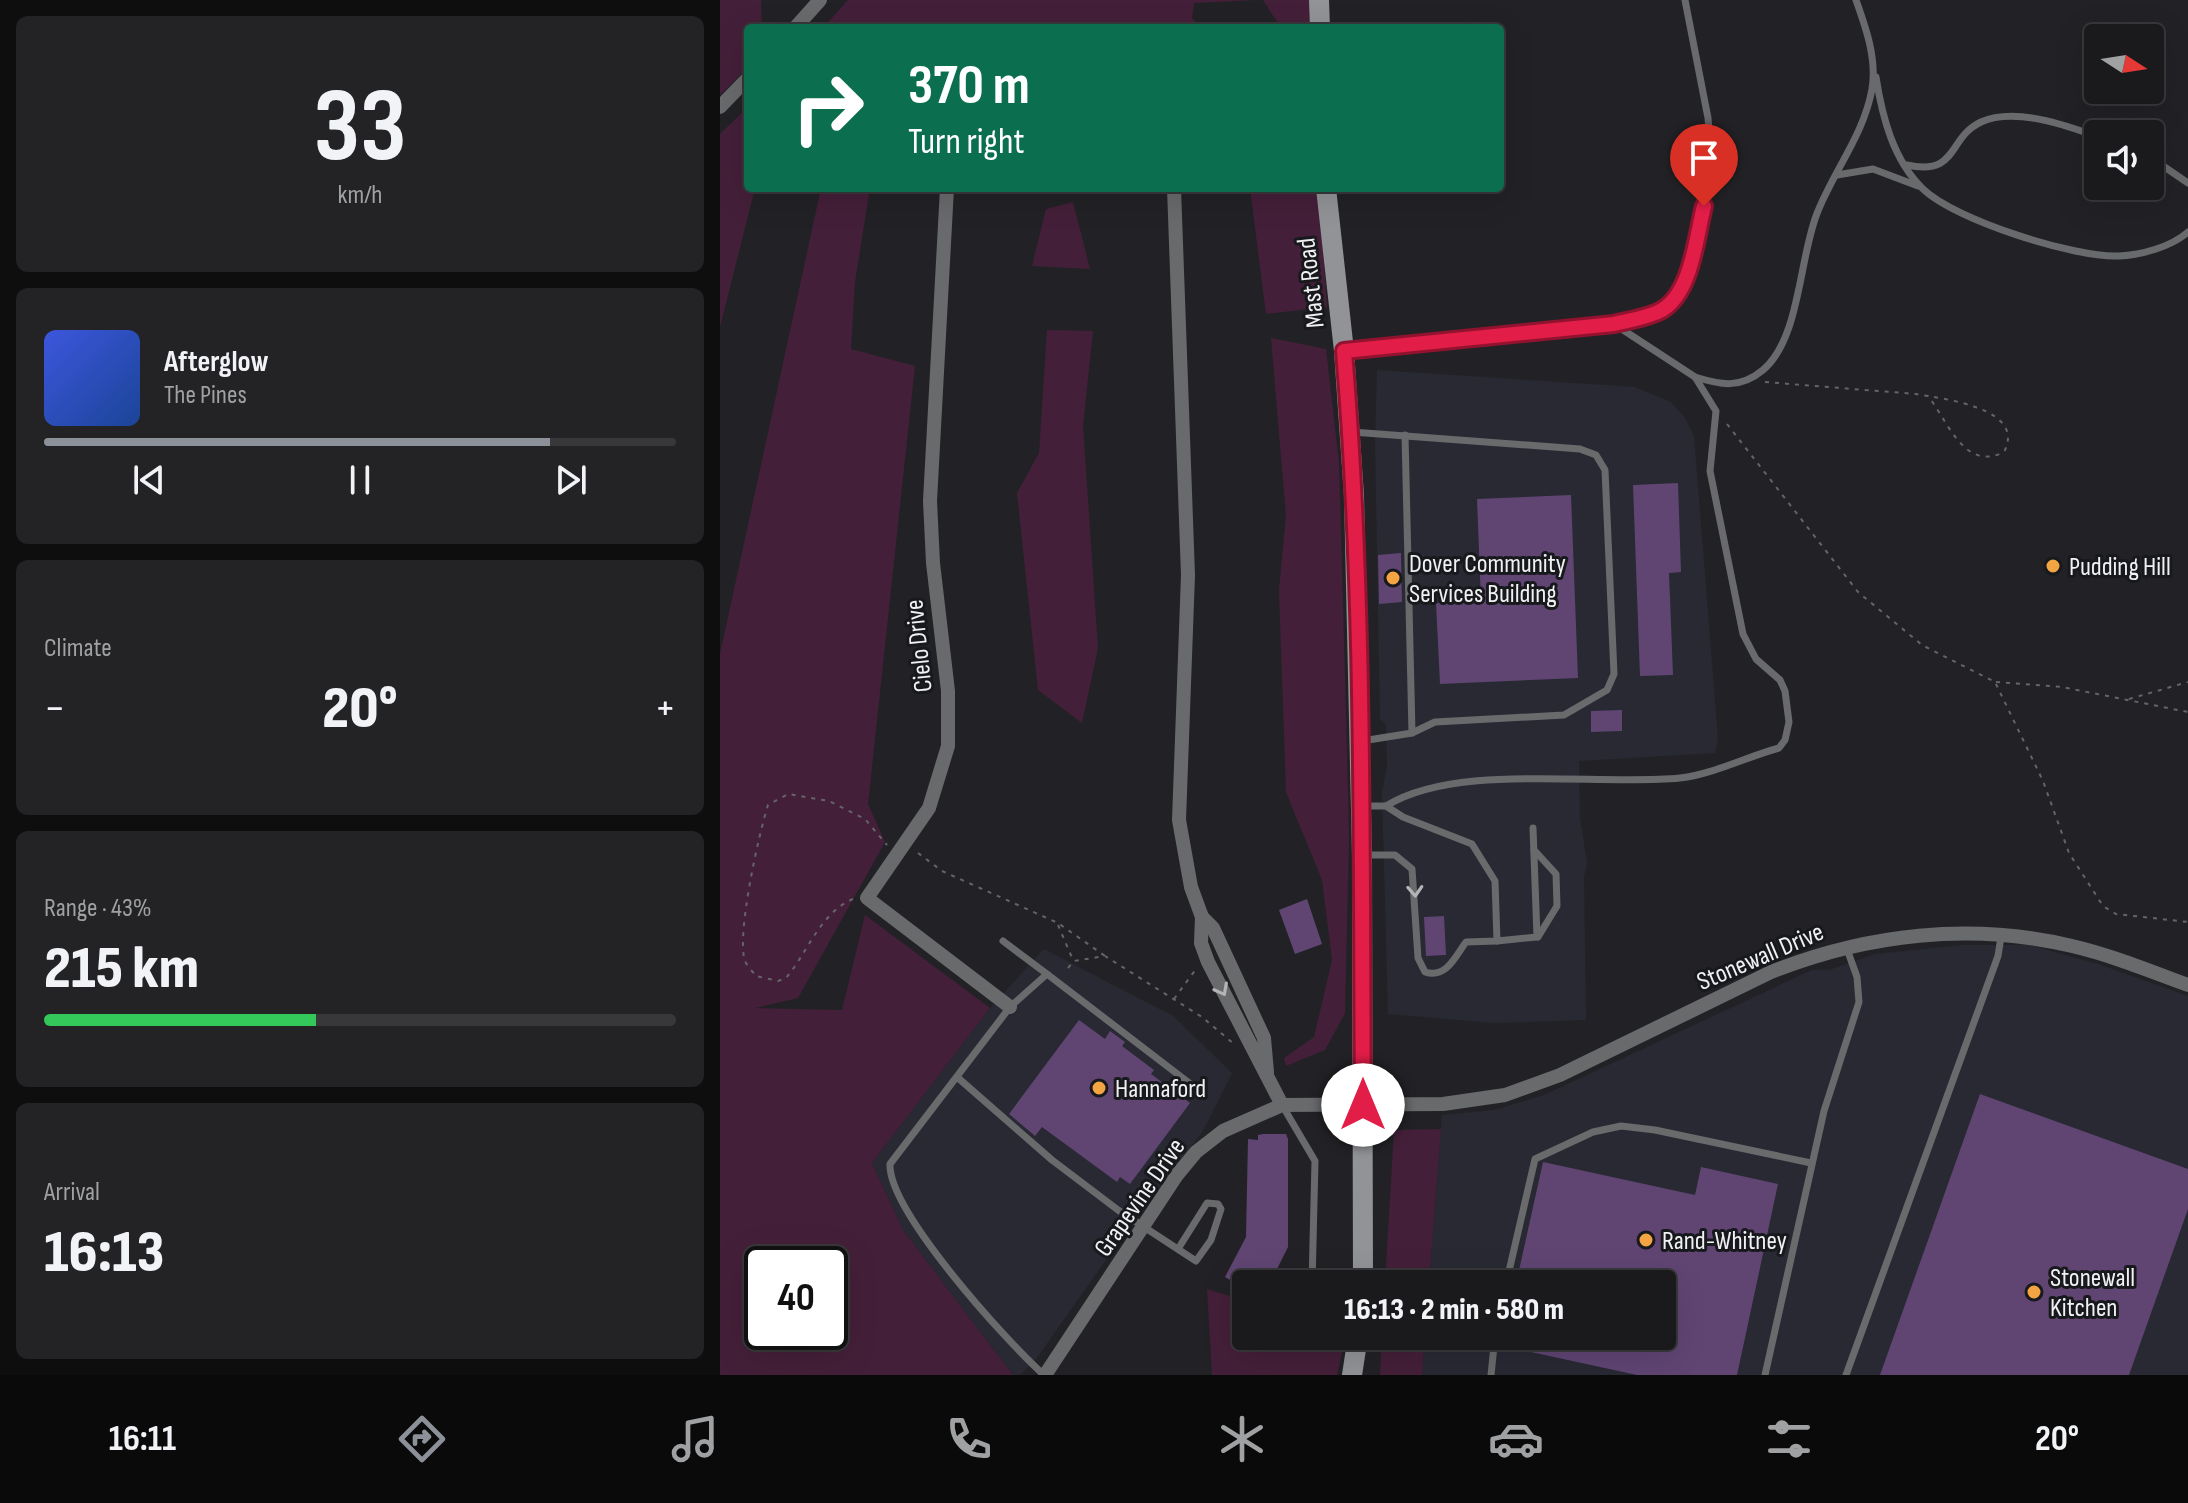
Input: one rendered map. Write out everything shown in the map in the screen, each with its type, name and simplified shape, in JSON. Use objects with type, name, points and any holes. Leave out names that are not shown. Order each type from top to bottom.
[{"type":"street","points":[[799,24],[820,0]]},
{"type":"street","points":[[1319,0],[1320,24]]},
{"type":"street","points":[[720,107],[744,82]]},
{"type":"street","name":"Cielo Drive","points":[[947,192],[930,519],[948,691],[948,746],[929,808],[867,898],[1010,1007]]},
{"type":"street","points":[[1174,192],[1189,587],[1179,820],[1185,863],[1202,917],[1213,928],[1264,1038],[1267,1072],[1282,1105]]},
{"type":"street","name":"Mast Road","points":[[1326,192],[1350,431],[1362,855],[1363,1270]]},
{"type":"street","name":"Stonewall Drive","points":[[1363,1105],[1471,1101],[1532,1086],[1771,972],[1846,947],[1924,934],[2001,937],[2071,946],[2188,985]]},
{"type":"street","name":"Grapevine Drive","points":[[1044,1375],[1196,1152],[1223,1131],[1282,1105],[1363,1105]]},
{"type":"street","points":[[1352,1375],[1355,1350]]},
{"type":"lane","points":[[1344,351],[1614,324],[1655,313],[1675,299],[1684,283],[1710,178],[1708,118],[1685,0]]},
{"type":"lane","points":[[1856,0],[1887,128],[1922,188]]},
{"type":"lane","points":[[1614,324],[1695,377],[1721,385],[1737,385],[1751,379],[1774,358],[1784,337],[1812,228],[1865,117],[1874,67]]},
{"type":"lane","points":[[1907,165],[1930,168],[1940,164],[1958,148],[1974,126],[1996,117],[2032,120],[2084,133]]},
{"type":"lane","points":[[2164,167],[2188,183]]},
{"type":"lane","points":[[1837,175],[1873,169],[1922,188],[1973,218],[2004,230],[2097,254],[2118,256],[2140,253],[2164,246],[2188,232]]},
{"type":"lane","points":[[1361,806],[1386,806],[1409,792],[1455,784],[1579,776],[1617,780],[1699,775],[1779,748],[1785,740],[1789,722],[1785,691],[1780,680],[1749,649],[1732,589],[1710,471],[1716,411],[1695,377]]},
{"type":"lane","points":[[1350,431],[1580,449],[1596,455],[1605,470],[1614,674],[1607,690],[1564,715],[1435,722],[1412,733],[1359,742]]},
{"type":"lane","points":[[1405,435],[1412,733]]},
{"type":"lane","points":[[1386,806],[1403,817],[1472,844],[1495,881],[1497,941]]},
{"type":"lane","points":[[1533,828],[1537,937]]},
{"type":"lane","points":[[1534,850],[1556,874],[1557,906],[1537,937]]},
{"type":"lane","points":[[1362,855],[1395,855],[1412,869],[1418,958],[1425,972],[1435,975],[1444,971],[1466,942],[1537,937]]},
{"type":"lane","points":[[1846,1375],[1998,956],[2001,937]]},
{"type":"lane","points":[[1003,941],[1197,1089]]},
{"type":"lane","points":[[1765,1375],[1824,1111],[1859,1002],[1857,977],[1846,947]]},
{"type":"lane","points":[[1044,1375],[1014,1348],[960,1282],[907,1209],[890,1173],[890,1164],[1010,1007],[1047,974]]},
{"type":"lane","points":[[957,1077],[1021,1136],[1144,1227],[1196,1261],[1204,1252],[1219,1218],[1218,1204],[1207,1203],[1178,1249]]},
{"type":"lane","points":[[1282,1105],[1314,1152],[1312,1270]]},
{"type":"lane","points":[[1509,1270],[1535,1159],[1593,1132],[1637,1127],[1811,1163]]},
{"type":"lane","points":[[1491,1375],[1494,1350]]},
{"type":"path","points":[[1751,379],[1776,384],[1928,396],[1997,417],[2009,434],[2004,452],[1986,457],[1967,452],[1928,396]]},
{"type":"path","points":[[1716,411],[1858,592],[1922,645],[1995,682],[2062,687],[2188,712]]},
{"type":"path","points":[[1995,682],[2043,781],[2069,853],[2092,894],[2116,914],[2188,922]]},
{"type":"path","points":[[2124,700],[2188,682]]},
{"type":"path","points":[[858,897],[839,905],[829,915],[786,978],[778,981],[756,976],[744,960],[747,906],[757,840],[768,805],[788,794],[829,801],[865,819],[892,850]]},
{"type":"path","points":[[914,850],[942,871],[1058,923],[1202,1017],[1239,1048]]},
{"type":"path","points":[[1058,923],[1074,961]]},
{"type":"path","points":[[1068,968],[1074,961],[1105,956]]},
{"type":"path","points":[[1173,1000],[1190,976],[1204,964]]},
{"type":"shaded area","points":[[720,0],[761,0],[762,24],[744,24],[744,71],[720,95]]},
{"type":"shaded area","points":[[848,0],[1256,0],[1194,3],[1192,18],[1197,24],[829,24]]},
{"type":"shaded area","points":[[1263,0],[1310,0],[1310,24],[1278,24]]},
{"type":"shaded area","points":[[744,111],[744,192],[754,192],[720,327],[720,134]]},
{"type":"shaded area","points":[[820,192],[869,192],[855,282],[851,349],[915,366],[868,804],[885,842],[798,998],[755,1008],[842,1010],[865,915],[990,1008],[872,1163],[903,1230],[1013,1375],[720,1375],[720,654]]},
{"type":"shaded area","points":[[1251,192],[1319,192],[1327,307],[1266,314]]},
{"type":"shaded area","points":[[1073,202],[1090,269],[1032,266],[1046,209]]},
{"type":"shaded area","points":[[1047,330],[1093,331],[1083,426],[1098,648],[1082,723],[1038,690],[1017,493],[1039,453]]},
{"type":"shaded area","points":[[1271,338],[1326,349],[1339,463],[1349,838],[1345,1013],[1325,1050],[1286,1066],[1284,1058],[1314,1037],[1332,960],[1322,880],[1286,792],[1279,590],[1286,516]]},
{"type":"shaded area","points":[[1377,370],[1635,387],[1671,402],[1685,418],[1694,436],[1718,739],[1715,753],[1579,761],[1580,818],[1587,863],[1584,877],[1586,1020],[1493,1023],[1388,1014],[1382,793],[1387,765],[1386,725],[1380,719],[1375,441]]},
{"type":"shaded area","points":[[1963,945],[2029,945],[2098,964],[2188,996],[2188,1375],[1422,1375],[1424,1350],[1676,1350],[1676,1270],[1430,1270],[1442,1115],[1494,1110],[1544,1095],[1812,970],[1829,970],[1875,954]]},
{"type":"shaded area","points":[[1044,949],[1173,1016],[1232,1073],[1203,1131],[1149,1199],[1036,1359],[1020,1375],[1013,1375],[903,1230],[872,1163],[990,1008]]},
{"type":"shaded area","points":[[1441,1129],[1430,1270],[1386,1270],[1394,1130]]},
{"type":"shaded area","points":[[1207,1289],[1232,1297],[1232,1350],[1339,1350],[1342,1353],[1337,1375],[1212,1375]]},
{"type":"shaded area","points":[[1381,1350],[1424,1350],[1422,1375],[1380,1375]]},
{"type":"building","points":[[1678,483],[1681,572],[1669,573],[1673,675],[1640,676],[1633,485]]},
{"type":"building","points":[[1571,495],[1578,678],[1440,684],[1436,603],[1481,601],[1477,499]]},
{"type":"building","name":"Dover Community Services Building","points":[[1401,553],[1402,602],[1379,604],[1378,555]]},
{"type":"building","points":[[1622,710],[1622,731],[1591,732],[1591,711]]},
{"type":"building","points":[[1307,899],[1322,944],[1295,954],[1279,910]]},
{"type":"building","points":[[1444,916],[1446,955],[1426,956],[1424,917]]},
{"type":"building","name":"Hannaford","points":[[1079,1020],[1105,1039],[1110,1031],[1125,1042],[1122,1046],[1154,1070],[1151,1074],[1190,1103],[1130,1184],[1120,1177],[1117,1182],[1042,1127],[1035,1136],[1009,1114]]},
{"type":"building","name":"Stonewall Kitchen","points":[[1980,1094],[2188,1169],[2188,1209],[2129,1375],[1880,1375]]},
{"type":"building","points":[[1286,1134],[1288,1139],[1288,1247],[1276,1270],[1232,1270],[1232,1281],[1225,1277],[1246,1237],[1248,1139],[1258,1140],[1258,1135]]},
{"type":"building","name":"Rand-Whitney","points":[[1543,1162],[1695,1195],[1701,1167],[1778,1184],[1737,1375],[1637,1375],[1521,1350],[1676,1350],[1676,1270],[1519,1270]]},
{"type":"place","name":"Pudding Hill","points":[[2053,566]]},
{"type":"place","name":"Dover Community Services Building","points":[[1393,578]]},
{"type":"place","name":"Hannaford","points":[[1099,1088]]},
{"type":"place","name":"Rand-Whitney","points":[[1646,1240]]},
{"type":"place","name":"Stonewall Kitchen","points":[[2034,1292]]},
{"type":"route","points":[[1363,1105],[1362,855],[1354,526],[1344,351],[1614,324],[1647,316],[1675,299],[1684,283],[1704,206]]}]
